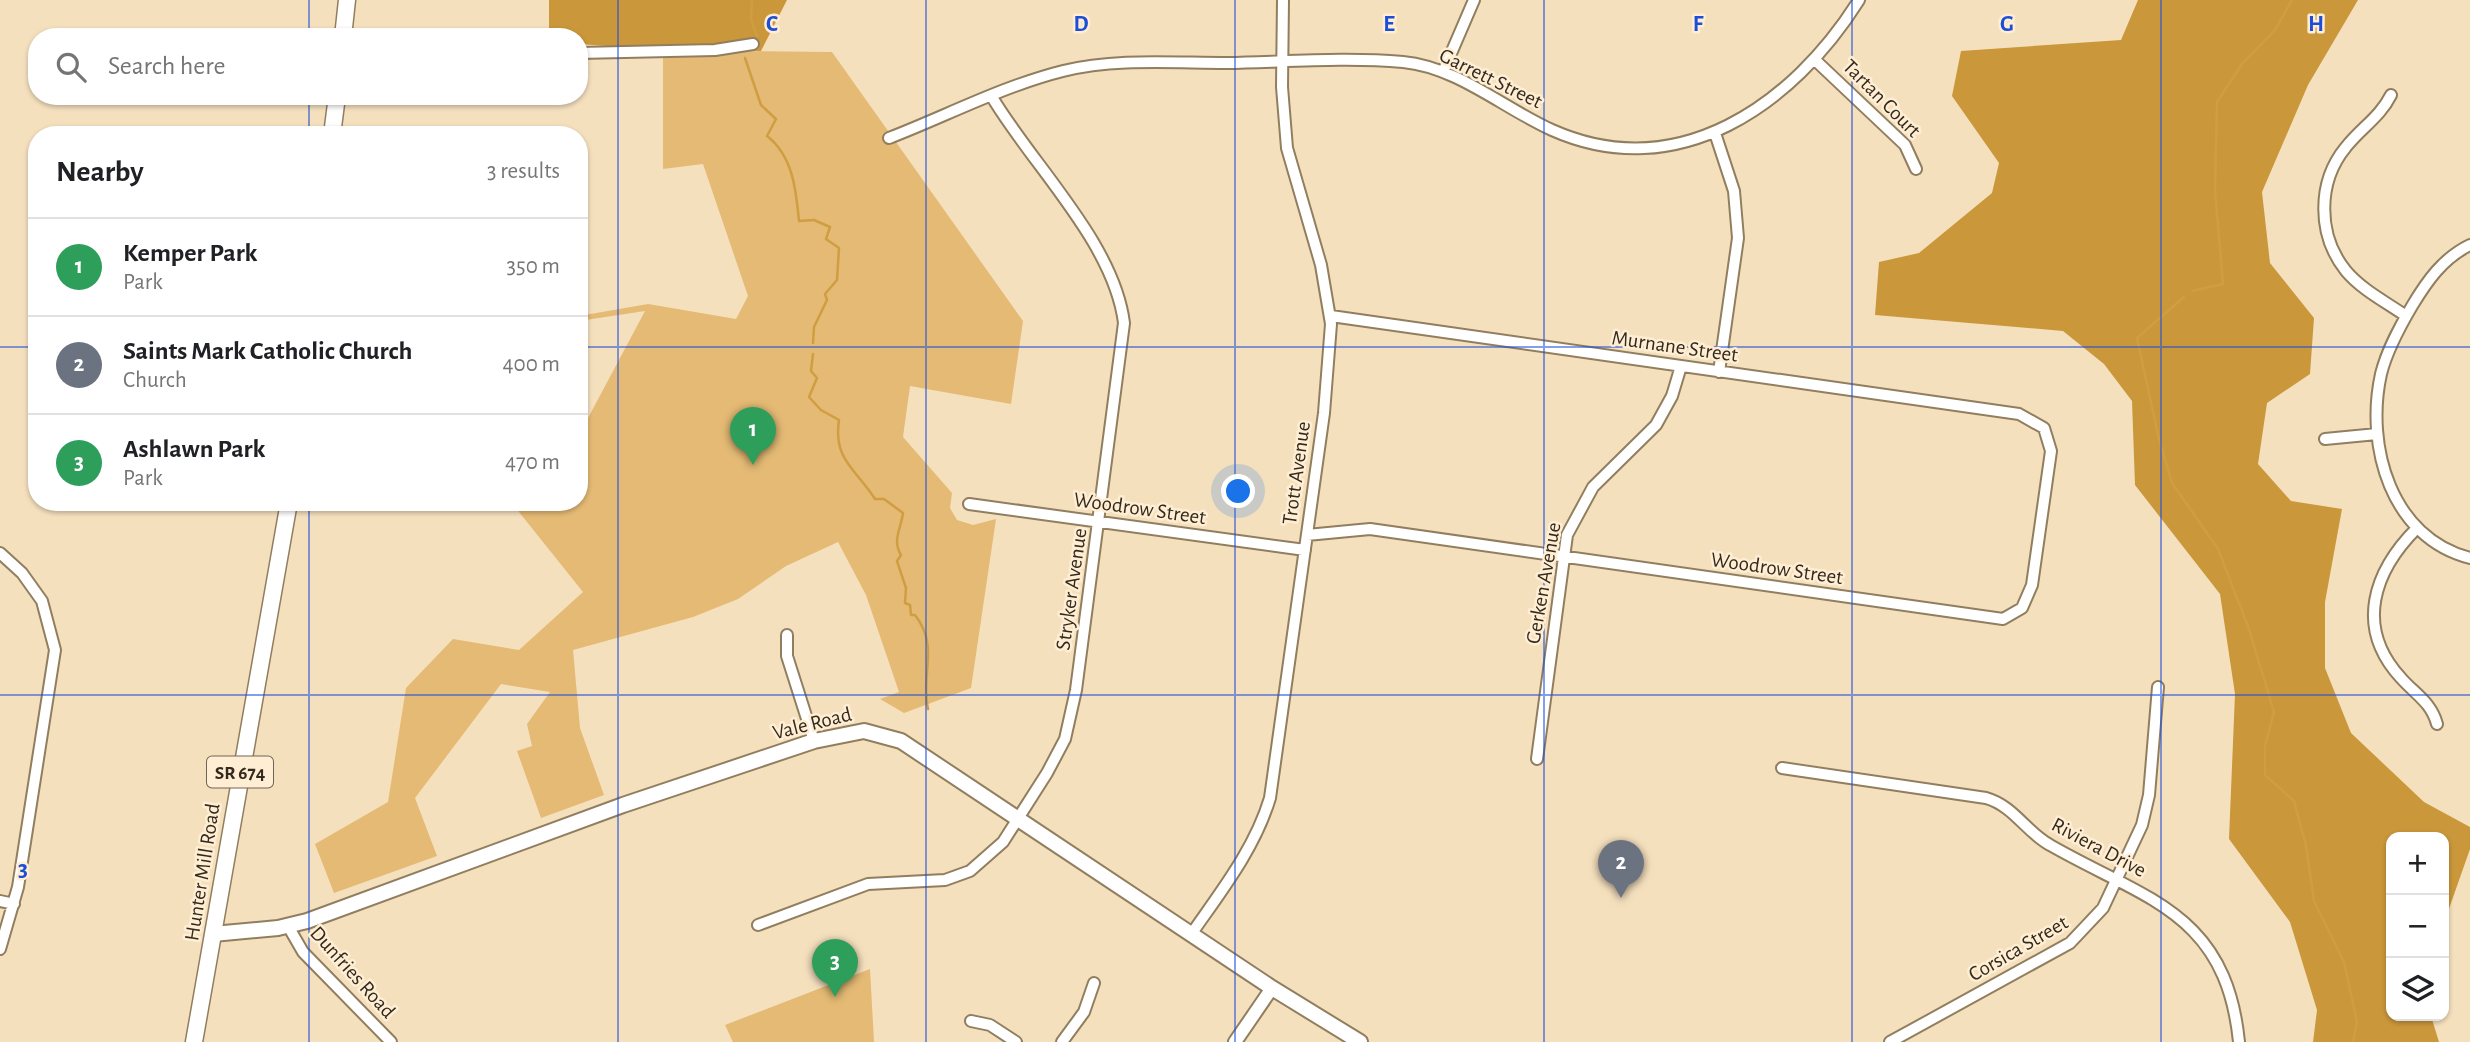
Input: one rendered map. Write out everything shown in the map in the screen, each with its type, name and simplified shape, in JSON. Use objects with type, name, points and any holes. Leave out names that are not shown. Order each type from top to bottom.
[{"type":"main road","points":[[344,28],[347,0]]},
{"type":"main road","points":[[333,126],[336,105]]},
{"type":"main road","name":"Hunter Mill Road","points":[[194,1042],[287,511]]},
{"type":"main road","name":"Vale Road","points":[[213,934],[288,926],[720,771],[814,741],[864,731],[889,735],[1272,988],[1360,1042]]},
{"type":"street","name":"Trott Avenue","points":[[1192,933],[1243,858],[1259,829],[1270,798],[1324,414],[1331,316],[1321,265],[1291,170],[1284,120],[1283,0]]},
{"type":"street","points":[[1443,72],[1474,0]]},
{"type":"street","name":"Garrett Street","points":[[889,138],[1049,75],[1090,66],[1387,61],[1425,66],[1443,72],[1550,129],[1589,143],[1651,148],[1714,133],[1762,105],[1814,59],[1859,0]]},
{"type":"street","points":[[588,53],[715,50],[753,44]]},
{"type":"street","name":"Tartan Court","points":[[1814,59],[1905,145],[1916,169]]},
{"type":"street","points":[[2391,95],[2383,111],[2339,157],[2326,186],[2324,213],[2331,245],[2346,271],[2357,282],[2406,316]]},
{"type":"street","name":"Stryker Avenue","points":[[758,925],[868,884],[929,881],[958,876],[993,853],[1018,819],[1059,751],[1071,716],[1124,340],[1118,289],[1100,254],[992,97]]},
{"type":"street","points":[[1714,133],[1734,191],[1738,238],[1719,372]]},
{"type":"street","points":[[2470,244],[2439,267],[2406,316],[2382,373],[2377,434],[2391,490],[2417,528],[2437,544],[2470,558]]},
{"type":"street","name":"Murnane Street","points":[[1331,316],[2015,414]]},
{"type":"street","name":"Gerken Avenue","points":[[1537,759],[1567,535],[1583,500],[1656,425],[1672,396],[1681,366]]},
{"type":"street","name":"Woodrow Street","points":[[1307,535],[1370,529],[1983,618],[2012,616],[2022,608],[2032,585],[2051,451],[2045,428],[2029,418],[2015,414]]},
{"type":"street","points":[[2326,439],[2377,434]]},
{"type":"street","name":"Woodrow Street","points":[[969,504],[1305,550]]},
{"type":"street","points":[[2417,528],[2399,547],[2383,571],[2376,593],[2374,616],[2385,656],[2402,679],[2430,705],[2437,724]]},
{"type":"street","points":[[0,553],[22,573],[42,601],[55,650],[14,904],[0,949]]},
{"type":"street","points":[[787,635],[787,656],[814,741]]},
{"type":"street","name":"Corsica Street","points":[[1890,1042],[2070,943],[2094,921],[2135,844],[2147,803],[2158,687]]},
{"type":"street","name":"Riviera Drive","points":[[1782,768],[1996,801],[2015,813],[2041,839],[2164,905],[2208,948],[2227,984],[2239,1042]]},
{"type":"street","points":[[0,901],[14,904]]},
{"type":"street","name":"Dunfries Road","points":[[288,926],[303,952],[391,1042]]},
{"type":"street","points":[[1062,1042],[1084,1013],[1094,983]]},
{"type":"street","points":[[1235,1042],[1272,988]]},
{"type":"street","points":[[971,1021],[990,1025],[1016,1042]]},
{"type":"shaded area","points":[[549,0],[787,0],[761,51],[663,50],[588,45],[588,28],[549,28]]},
{"type":"shaded area","points":[[2138,0],[2358,0],[2308,85],[2262,192],[2270,263],[2314,318],[2310,374],[2267,403],[2258,464],[2291,501],[2342,509],[2325,602],[2325,668],[2351,733],[2424,802],[2470,827],[2470,849],[2449,909],[2449,832],[2386,832],[2386,1021],[2433,1021],[2439,1042],[2313,1042],[2317,1010],[2290,922],[2229,839],[2235,694],[2220,594],[2135,485],[2132,401],[2104,364],[2063,331],[1875,315],[1879,262],[1919,253],[1992,193],[1999,163],[1952,96],[1961,51],[2121,40]]},
{"type":"shaded area","points":[[663,50],[832,52],[1023,321],[1011,404],[910,386],[903,437],[952,493],[950,508],[957,520],[973,525],[996,519],[971,688],[904,713],[880,699],[899,692],[866,595],[838,542],[786,566],[738,599],[693,617],[573,650],[580,728],[604,795],[541,818],[517,751],[532,746],[527,724],[550,692],[501,684],[415,798],[437,856],[334,893],[315,844],[388,802],[406,688],[453,639],[519,650],[583,592],[518,511],[588,511],[588,418],[645,311],[588,320],[588,314],[648,304],[736,319],[748,296],[703,164],[663,169]]},
{"type":"shaded area","points":[[870,969],[874,1042],[733,1042],[725,1025]]},
{"type":"waterway","points":[[752,0],[751,20],[757,36]]},
{"type":"waterway","points":[[2192,291],[2223,284],[2215,191],[2217,102],[2242,64],[2275,30],[2292,0]]},
{"type":"waterway","points":[[745,58],[761,105],[776,119],[767,136],[783,153],[792,174],[799,221],[814,220],[830,227],[826,239],[839,248],[837,280],[825,294],[827,300],[814,327],[813,343]]},
{"type":"waterway","points":[[2184,297],[2137,338],[2158,435],[2172,483],[2218,549],[2249,629],[2274,712],[2265,746],[2265,775],[2294,801],[2306,846],[2314,901],[2344,962],[2357,1022],[2353,1042]]},
{"type":"waterway","points":[[813,354],[811,371],[817,378],[809,397],[821,410],[839,420],[839,445],[843,455],[875,499],[884,499],[903,513],[897,539],[901,555],[897,561],[906,588],[905,603],[910,605],[911,615],[915,615],[926,638],[928,709]]},
{"type":"place","name":"Kemper Park","points":[[753,465]]},
{"type":"place","name":"Saints Mark Catholic Church","points":[[1621,898]]},
{"type":"place","name":"Ashlawn Park","points":[[835,997]]}]
